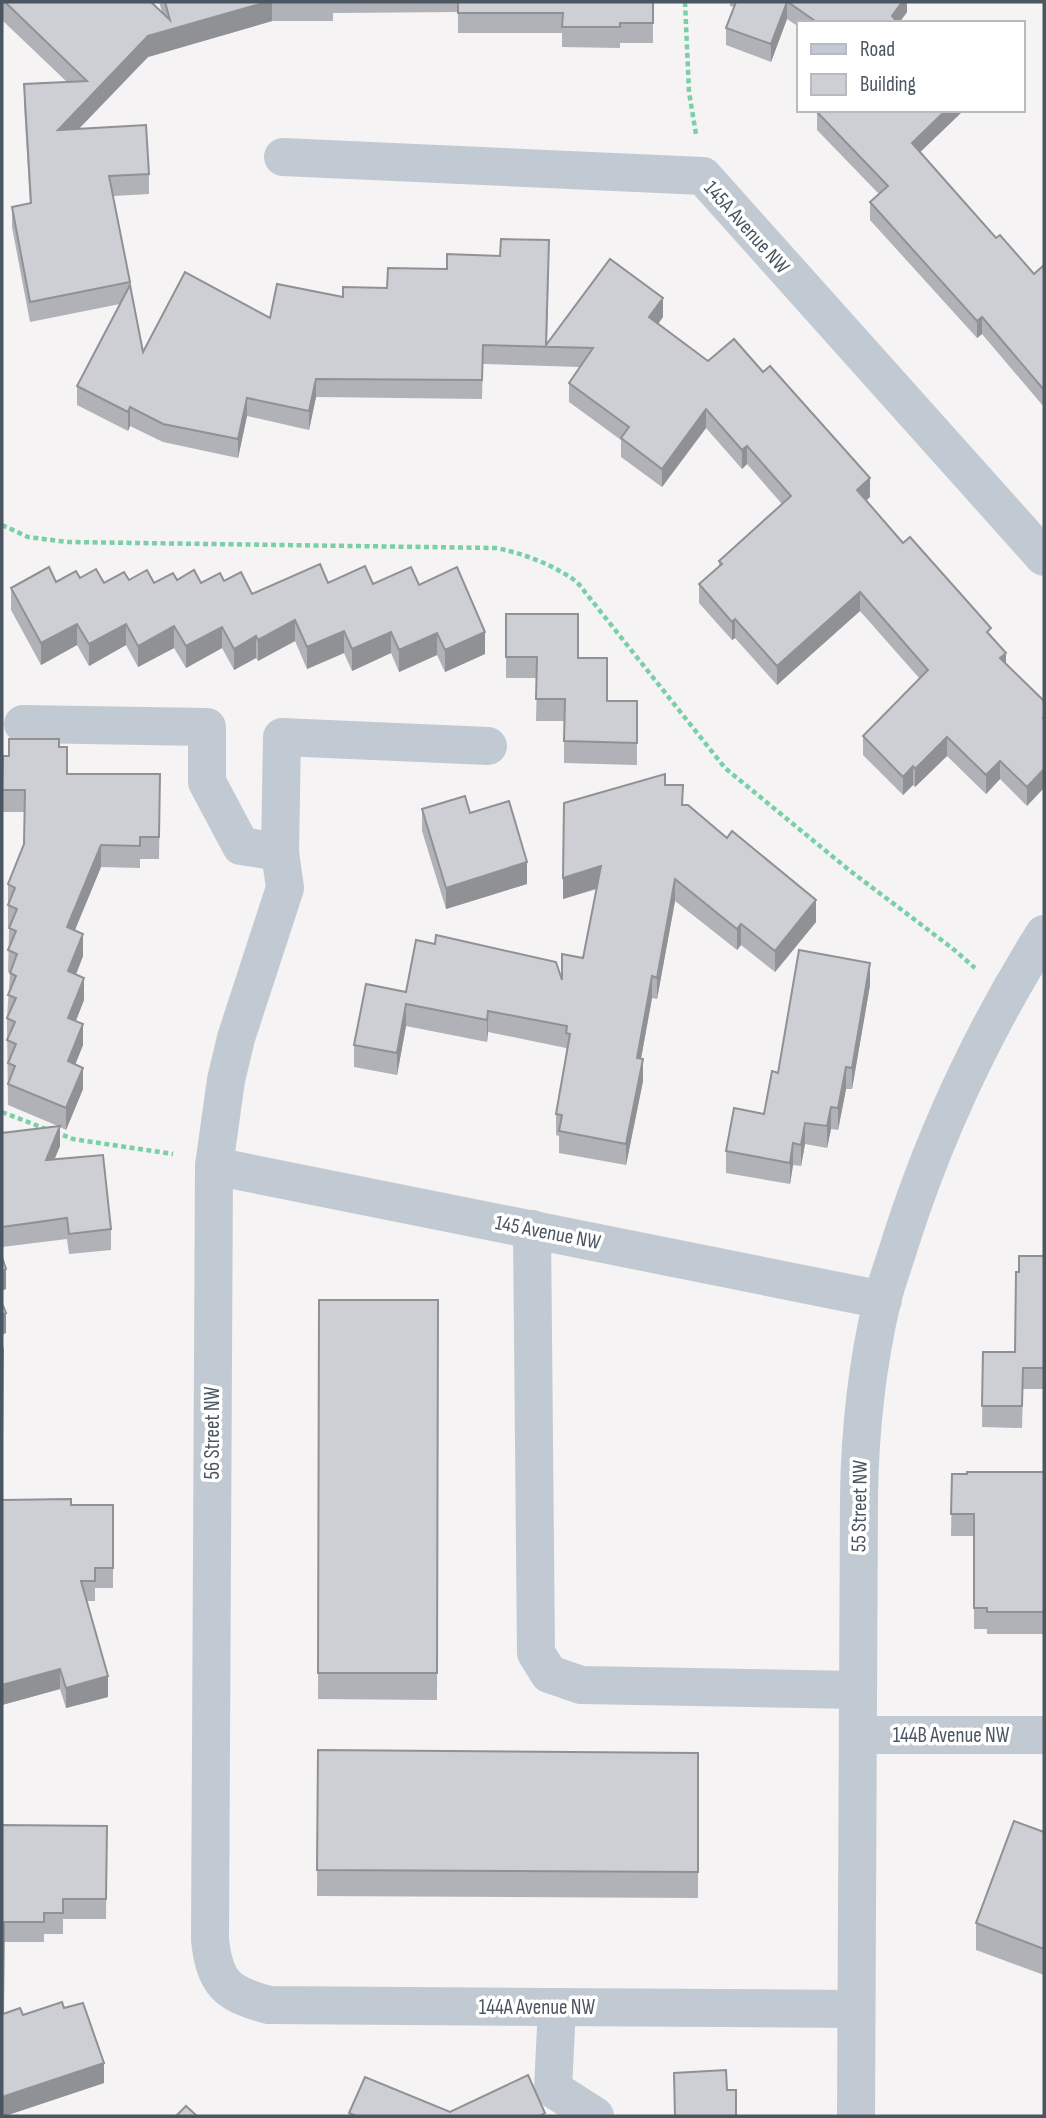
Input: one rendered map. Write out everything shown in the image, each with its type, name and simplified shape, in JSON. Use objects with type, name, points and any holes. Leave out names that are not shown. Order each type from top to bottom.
[{"type":"street","name":"145A Avenue NW","points":[[283,157],[703,176],[1044,557]]},
{"type":"street","points":[[23,724],[207,727],[207,782],[241,846],[283,870]]},
{"type":"street","name":"56 Street NW","points":[[224,1985],[213,1964],[211,1940],[214,1166],[226,1080],[283,870],[282,737],[488,746]]},
{"type":"street","name":"55 Street NW","points":[[856,2116],[860,1446],[869,1370],[883,1300],[908,1218],[937,1138],[969,1066],[1006,995],[1044,934]]},
{"type":"street","name":"145 Avenue NW","points":[[214,1166],[883,1300]]},
{"type":"street","points":[[532,1229],[536,1653],[548,1674],[581,1685],[858,1690]]},
{"type":"street","name":"144B Avenue NW","points":[[858,1735],[1044,1735]]},
{"type":"street","name":"144A Avenue NW","points":[[224,1985],[244,1999],[269,2005],[856,2009]]},
{"type":"street","points":[[557,2007],[553,2089],[595,2116]]},
{"type":"path","points":[[685,2],[689,92],[703,176]]},
{"type":"path","points":[[2,526],[28,537],[67,542],[497,548],[533,557],[562,571],[577,582],[725,768],[849,870],[952,948],[1006,995]]},
{"type":"path","points":[[2,1112],[74,1139],[171,1153],[214,1166]]},
{"type":"building","points":[[5,2],[151,2],[170,20],[165,2],[267,2],[148,36],[58,130],[146,125],[149,174],[109,176],[130,282],[30,302],[12,207],[31,203],[24,84],[87,81]]},
{"type":"building","points":[[458,2],[653,2],[653,23],[620,23],[620,27],[562,27],[563,13],[458,13]]},
{"type":"building","points":[[736,2],[787,2],[771,44],[726,28]]},
{"type":"building","points":[[788,2],[902,2],[892,16],[896,21],[815,21]]},
{"type":"building","points":[[817,112],[944,112],[912,143],[996,238],[1000,235],[1034,274],[1044,265],[1044,390],[982,317],[977,321],[870,202],[888,186]]},
{"type":"building","points":[[501,239],[549,240],[546,345],[610,259],[663,298],[649,317],[708,361],[734,339],[763,372],[770,366],[870,478],[857,490],[903,543],[910,537],[991,628],[987,632],[1006,653],[1000,658],[1044,701],[1044,769],[1027,787],[1000,761],[986,775],[947,737],[915,769],[913,766],[903,777],[863,736],[928,670],[860,592],[777,666],[735,619],[732,622],[699,584],[722,564],[719,561],[791,496],[747,446],[742,450],[706,409],[662,469],[621,438],[629,427],[569,383],[593,348],[483,345],[482,380],[316,379],[309,411],[247,398],[238,439],[163,424],[130,407],[128,412],[77,386],[130,285],[143,352],[185,272],[270,318],[277,284],[343,297],[343,287],[387,288],[388,268],[447,269],[447,254],[500,256]]},
{"type":"building","points":[[320,564],[328,583],[365,566],[373,584],[411,567],[419,585],[457,567],[485,632],[445,650],[437,633],[399,650],[391,632],[352,649],[344,631],[307,647],[295,620],[258,640],[256,636],[234,649],[222,627],[186,646],[174,626],[138,646],[126,624],[89,644],[77,624],[41,643],[11,588],[49,567],[56,582],[76,571],[80,578],[96,569],[104,583],[124,572],[129,580],[147,570],[154,583],[173,573],[177,580],[194,570],[201,583],[220,573],[224,581],[241,572],[252,594]]},
{"type":"building","points":[[506,614],[578,614],[578,658],[607,658],[607,701],[637,701],[637,743],[564,741],[565,699],[536,699],[537,657],[506,657]]},
{"type":"building","points":[[9,739],[59,739],[59,747],[67,747],[67,774],[160,774],[159,837],[140,837],[140,846],[101,845],[67,927],[83,934],[68,971],[84,978],[68,1018],[83,1024],[68,1061],[83,1068],[66,1108],[8,1084],[15,1066],[8,1063],[16,1044],[7,1040],[15,1022],[7,1018],[16,998],[8,995],[16,976],[10,973],[17,954],[8,950],[16,931],[9,928],[17,909],[8,905],[15,888],[8,884],[24,844],[25,790],[2,790],[3,756],[9,756]]},
{"type":"building","points":[[665,774],[665,785],[683,785],[682,805],[688,805],[727,838],[732,831],[816,900],[775,951],[741,924],[737,929],[675,879],[657,978],[652,976],[637,1058],[643,1059],[626,1144],[559,1131],[562,1115],[556,1114],[570,1034],[566,1033],[567,1026],[488,1011],[487,1020],[406,1004],[397,1053],[354,1045],[366,984],[406,992],[416,940],[435,944],[436,935],[556,962],[562,980],[562,954],[583,958],[601,866],[563,878],[564,803]]},
{"type":"building","points":[[465,796],[470,813],[509,801],[527,862],[446,888],[422,809]]},
{"type":"building","points":[[799,950],[870,963],[852,1068],[846,1067],[838,1108],[831,1107],[827,1126],[805,1123],[801,1145],[793,1143],[790,1163],[726,1151],[734,1108],[764,1114],[772,1071],[778,1073]]},
{"type":"building","points":[[60,1126],[46,1160],[103,1155],[111,1229],[69,1234],[67,1218],[2,1227],[2,1133]]},
{"type":"building","points":[[1019,1256],[1044,1256],[1044,1368],[1023,1368],[1022,1406],[982,1406],[983,1352],[1015,1352],[1016,1272],[1019,1272]]},
{"type":"building","points":[[319,1300],[438,1300],[437,1673],[318,1673]]},
{"type":"building","points":[[2,1346],[3,1349],[2,1438]]},
{"type":"building","points":[[1044,1472],[1044,1612],[987,1612],[987,1608],[974,1608],[974,1514],[951,1514],[952,1474]]},
{"type":"building","points":[[71,1499],[71,1505],[113,1505],[113,1568],[95,1568],[95,1581],[81,1581],[108,1676],[66,1688],[60,1669],[2,1685],[2,1500]]},
{"type":"building","points":[[318,1750],[698,1753],[698,1872],[317,1870]]},
{"type":"building","points":[[1014,1821],[1044,1832],[1044,1949],[976,1923]]},
{"type":"building","points":[[2,1825],[107,1826],[106,1899],[63,1899],[63,1913],[44,1913],[44,1922],[4,1922],[3,2014],[20,2008],[23,2015],[62,2002],[64,2008],[83,2003],[104,2063],[2,2097]]},
{"type":"building","points":[[726,2070],[727,2090],[736,2090],[736,2116],[675,2116],[674,2073]]},
{"type":"building","points":[[528,2075],[545,2113],[540,2116],[356,2116],[349,2113],[365,2077],[450,2112]]},
{"type":"building","points":[[186,2106],[197,2116],[176,2116]]}]
